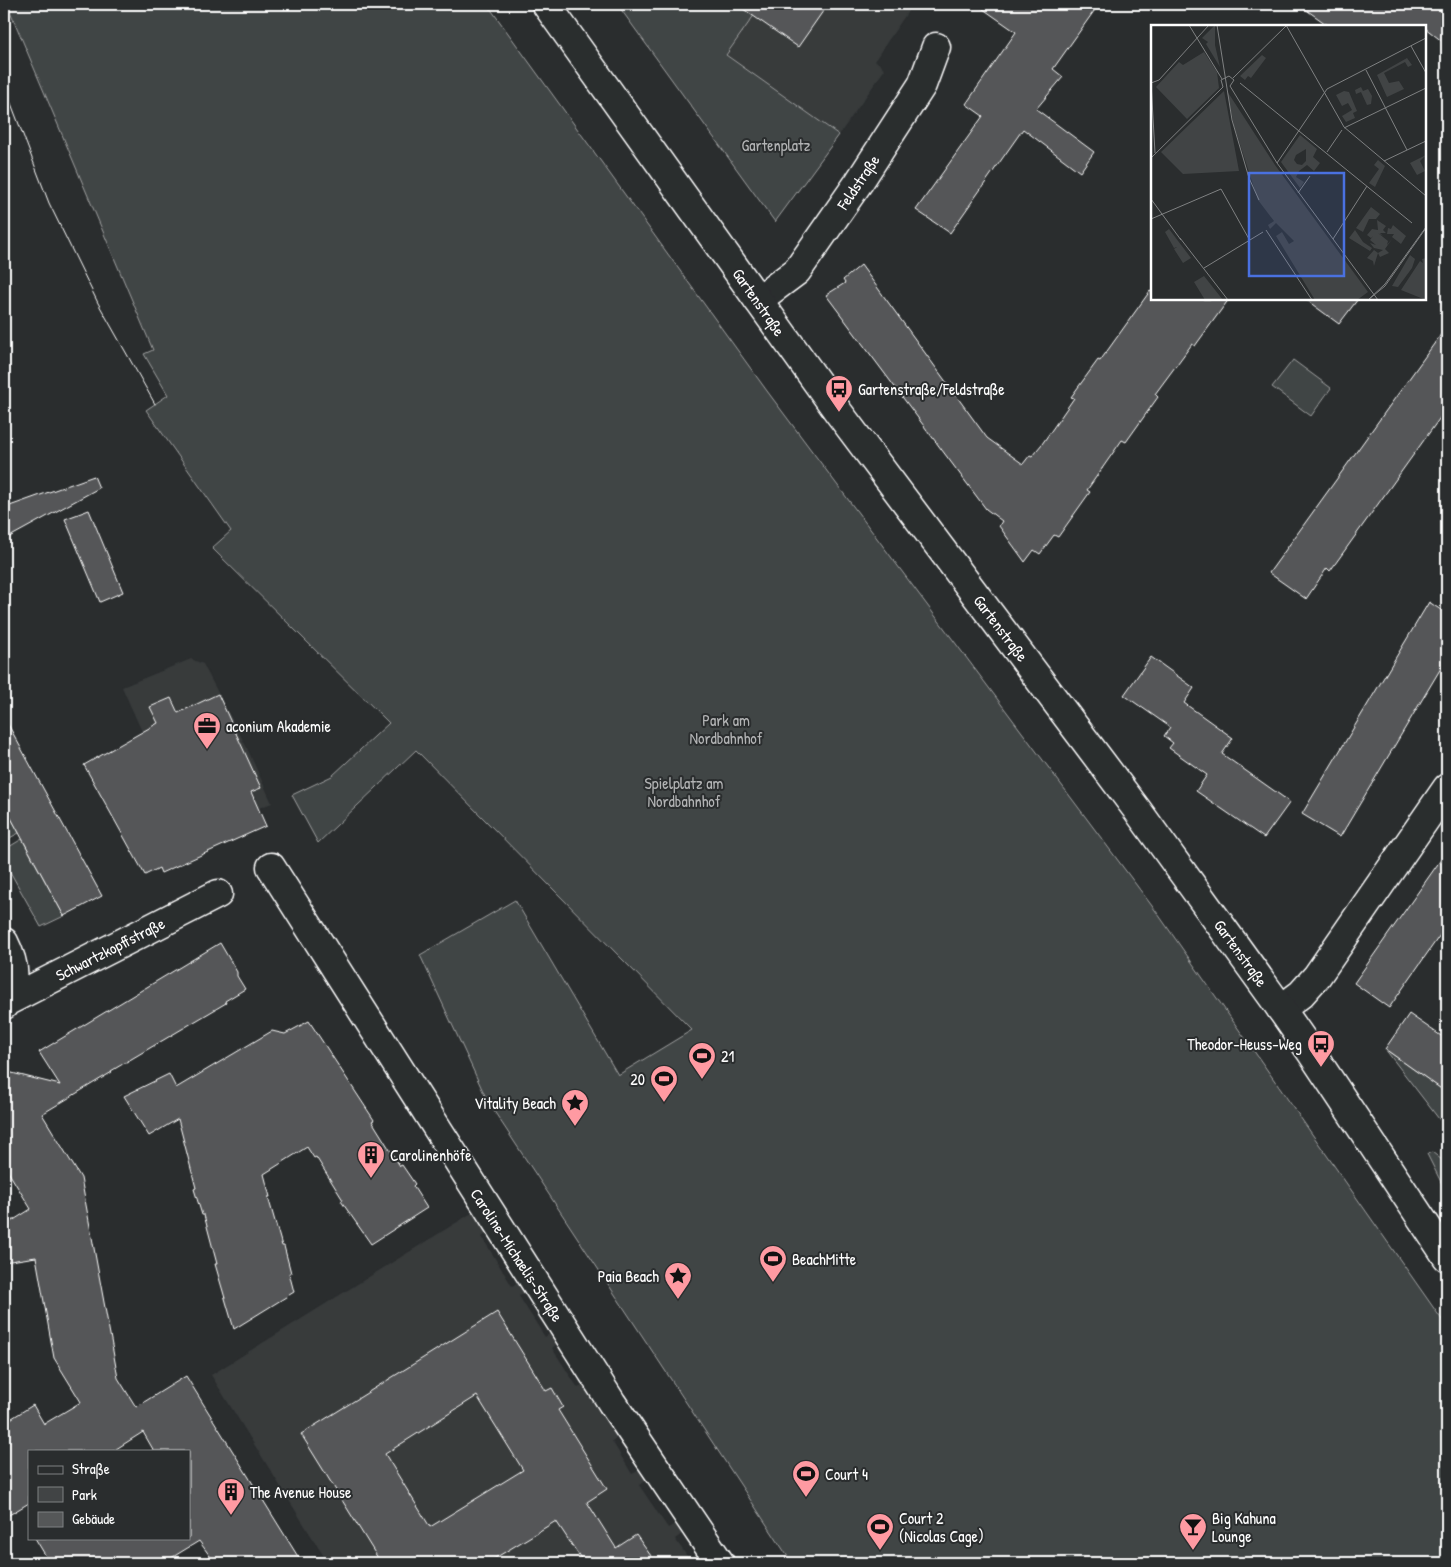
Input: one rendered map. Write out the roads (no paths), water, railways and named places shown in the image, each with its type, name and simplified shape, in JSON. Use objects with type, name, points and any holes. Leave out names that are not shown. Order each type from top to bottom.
[{"type":"street","name":"Gartenstraße","points":[[546,4],[839,413],[1138,811],[1281,1009],[1447,1257]]},
{"type":"street","name":"Feldstraße","points":[[758,300],[795,273],[808,255],[859,182],[922,85],[936,47]]},
{"type":"street","points":[[1281,1009],[1301,994],[1317,976],[1447,788]]},
{"type":"street","name":"Caroline-Michaelis-Straße","points":[[271,867],[596,1378],[720,1563]]},
{"type":"street","name":"Schwartzkopffstraße","points":[[5,1003],[218,894]]},
{"type":"street","points":[[4,942],[14,968],[13,985],[5,1003]]},
{"type":"tram line","points":[[4,85],[49,203],[98,303],[155,404]]},
{"type":"place","name":"Gartenstraße/Feldstraße","points":[[839,413]]},
{"type":"place","name":"aconium Akademie","points":[[207,750]]},
{"type":"place","name":"Theodor-Heuss-Weg","points":[[1321,1068]]},
{"type":"place","name":"21","points":[[702,1080]]},
{"type":"place","name":"20","points":[[664,1103]]},
{"type":"place","name":"Vitality Beach","points":[[575,1127]]},
{"type":"place","name":"Carolinenhöfe","points":[[371,1179]]},
{"type":"place","name":"BeachMitte","points":[[773,1283]]},
{"type":"place","name":"Paia Beach","points":[[678,1300]]},
{"type":"place","name":"Court 4","points":[[806,1498]]},
{"type":"place","name":"The Avenue House","points":[[231,1516]]},
{"type":"place","name":"Court 2 (Nicolas Cage)","points":[[880,1551]]},
{"type":"place","name":"Big Kahuna Lounge","points":[[1193,1551]]},
{"type":"park label","name":"Gartenplatz","points":[[776,145]]},
{"type":"park label","name":"Park am Nordbahnhof","points":[[726,729]]},
{"type":"park label","name":"Spielplatz am Nordbahnhof","points":[[684,792]]}]
